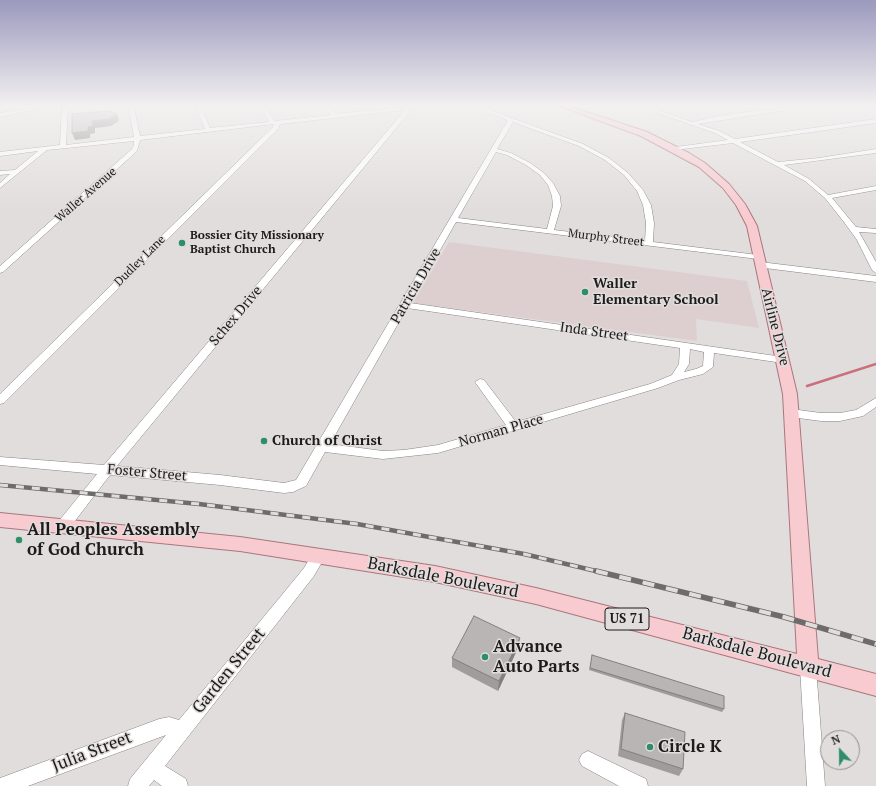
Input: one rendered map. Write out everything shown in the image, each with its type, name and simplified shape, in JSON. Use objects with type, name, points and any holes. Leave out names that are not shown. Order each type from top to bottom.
[{"type":"main road","name":"Airline Drive","points":[[657,141],[678,150],[702,165],[719,179],[740,204],[752,226],[787,375],[792,412],[808,667]]},
{"type":"main road","name":"Barksdale Boulevard","points":[[0,520],[226,542],[319,555],[435,574],[536,596],[876,685]]},
{"type":"street","points":[[63,141],[63,147]]},
{"type":"street","points":[[0,154],[115,141]]},
{"type":"street","name":"Waller Avenue","points":[[0,270],[128,158],[137,148],[137,141]]},
{"type":"street","name":"Dudley Lane","points":[[0,400],[262,141]]},
{"type":"street","name":"Schex Drive","points":[[64,526],[107,470],[383,141]]},
{"type":"street","name":"Patricia Drive","points":[[293,487],[303,481],[406,305],[499,141]]},
{"type":"street","points":[[570,141],[607,159],[626,174],[640,190],[647,205],[650,223],[648,244]]},
{"type":"street","points":[[734,141],[807,180],[827,197],[854,229],[876,270]]},
{"type":"street","points":[[678,150],[733,144],[746,141]]},
{"type":"street","points":[[0,186],[45,149]]},
{"type":"street","points":[[494,150],[505,152],[528,164],[542,174],[551,184],[556,196],[557,206],[550,232]]},
{"type":"street","points":[[777,164],[819,160],[876,151]]},
{"type":"street","points":[[0,173],[17,172]]},
{"type":"street","points":[[827,197],[876,188]]},
{"type":"street","name":"Murphy Street","points":[[454,220],[648,244],[876,280]]},
{"type":"street","points":[[854,229],[876,231]]},
{"type":"street","name":"Inda Street","points":[[406,305],[783,360]]},
{"type":"street","points":[[676,377],[684,364],[685,346]]},
{"type":"street","name":"Norman Place","points":[[322,447],[358,453],[404,454],[438,449],[654,386],[676,377],[693,375],[704,370],[709,362],[709,349]]},
{"type":"street","points":[[480,382],[513,427]]},
{"type":"street","points":[[792,412],[812,416],[840,417],[859,414],[876,402]]},
{"type":"street","name":"Foster Street","points":[[0,460],[293,487]]},
{"type":"street","name":"Garden Street","points":[[137,786],[309,572],[319,555]]},
{"type":"street","points":[[808,667],[816,786]]},
{"type":"street","name":"Julia Street","points":[[3,786],[151,730],[169,726],[175,727],[181,731]]},
{"type":"street","points":[[588,760],[639,786]]},
{"type":"street","points":[[152,768],[179,786]]},
{"type":"shaded area","name":"Waller Elementary School","points":[[449,242],[747,281],[759,328],[696,319],[697,341],[413,303]]},
{"type":"building","name":"Advance Auto Parts","points":[[474,616],[520,638],[499,681],[452,658]]},
{"type":"building","name":"Circle K","points":[[592,655],[724,696],[724,709],[590,668]]},
{"type":"building","name":"Circle K","points":[[625,713],[685,732],[683,769],[621,749]]},
{"type":"waterway","points":[[807,386],[876,364]]},
{"type":"railway","points":[[0,485],[199,504],[357,524],[524,554],[600,572]]},
{"type":"railway","points":[[596,571],[784,617],[876,644]]},
{"type":"place","name":"Bossier City Missionary Baptist Church","points":[[182,243]]},
{"type":"place","name":"Waller Elementary School","points":[[585,292]]},
{"type":"place","name":"Church of Christ","points":[[264,441]]},
{"type":"place","name":"All Peoples Assembly of God Church","points":[[19,540]]},
{"type":"place","name":"Advance Auto Parts","points":[[485,657]]},
{"type":"place","name":"Circle K","points":[[650,747]]}]
